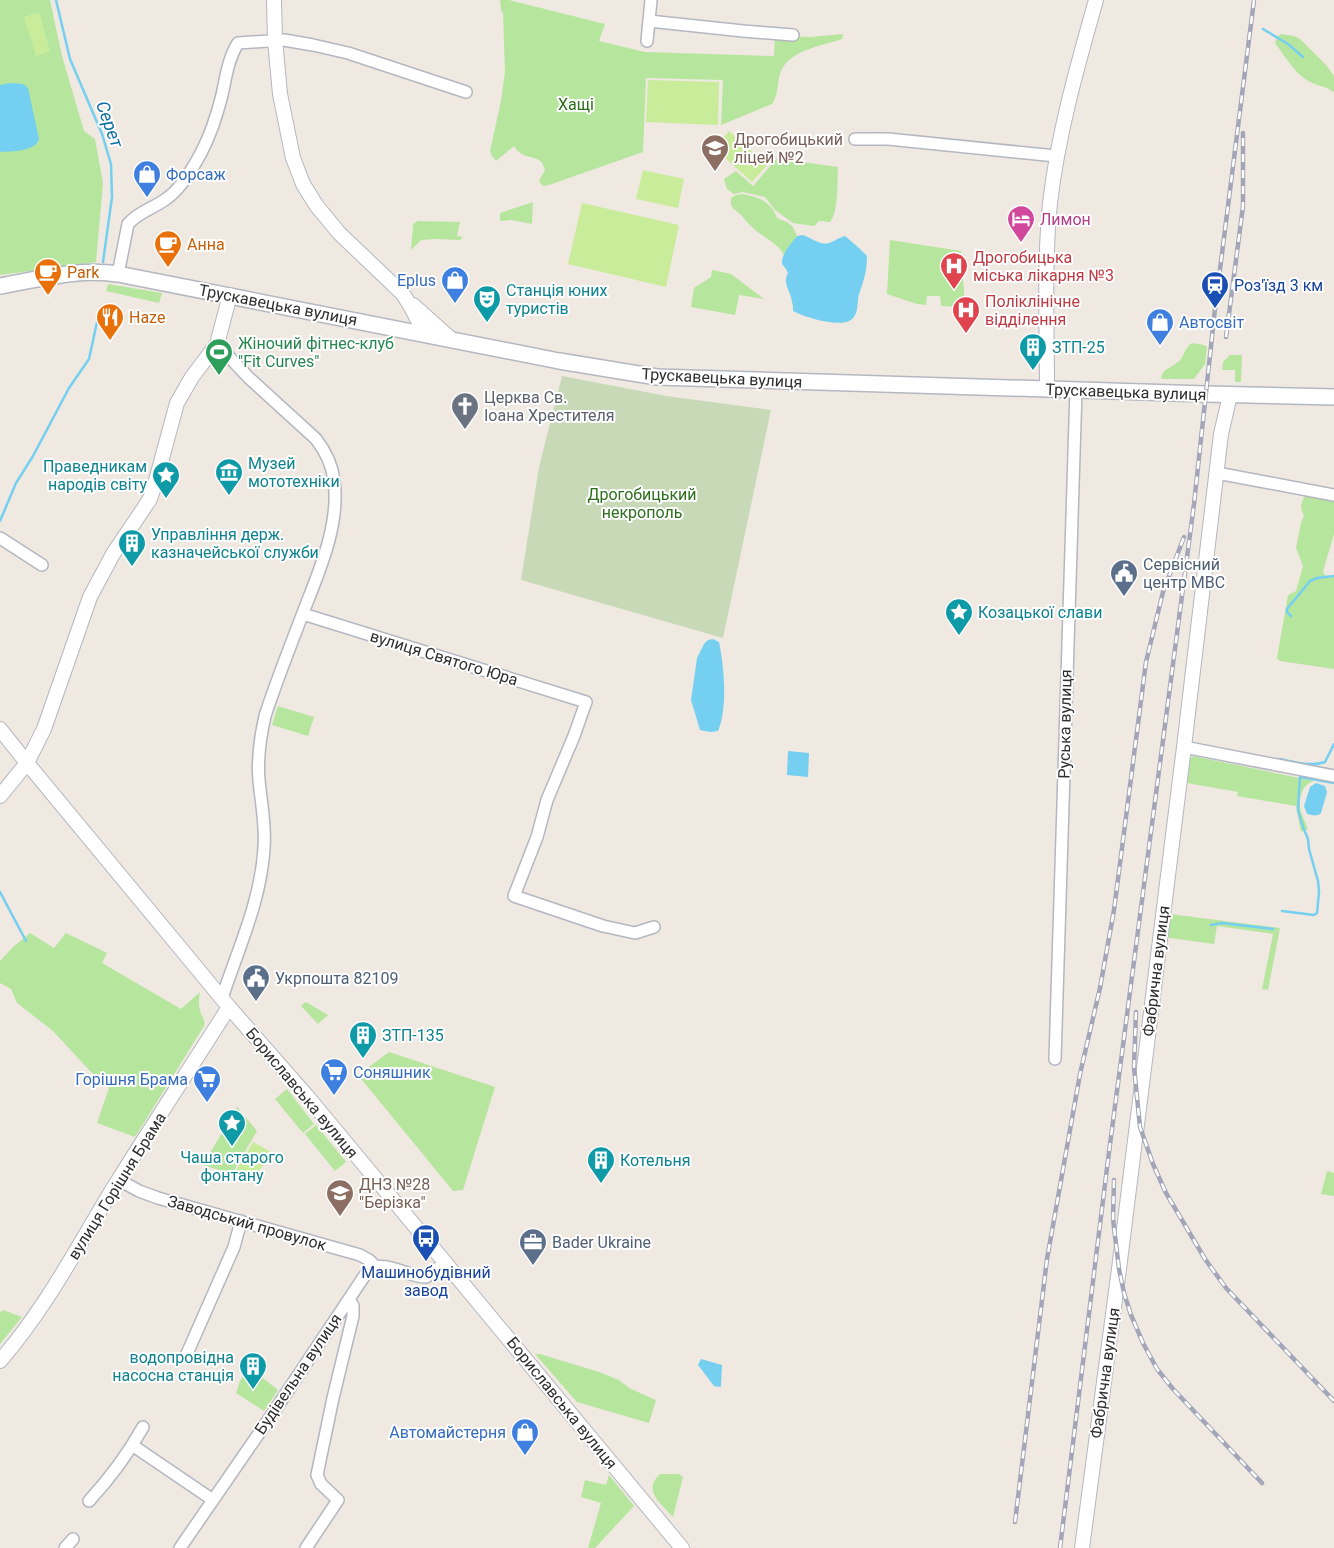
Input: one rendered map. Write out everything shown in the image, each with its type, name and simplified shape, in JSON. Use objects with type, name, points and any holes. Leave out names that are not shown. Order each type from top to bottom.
[{"type":"main road","name":"Трускавецька вулиця","points":[[0,286],[44,278],[106,272],[559,361],[657,377],[1334,397]]},
{"type":"street","points":[[274,0],[275,40],[280,94],[293,158],[303,184],[316,205],[339,233],[408,302],[451,340]]},
{"type":"street","points":[[647,41],[651,0]]},
{"type":"street","points":[[1047,389],[1050,203],[1056,156],[1065,116],[1096,0]]},
{"type":"street","points":[[649,21],[793,35]]},
{"type":"street","points":[[106,272],[128,224],[133,218],[171,195],[200,154],[210,134],[230,58],[238,43],[284,40],[348,53],[466,92]]},
{"type":"street","points":[[855,139],[888,139],[1056,156]]},
{"type":"street","points":[[0,796],[27,763],[44,730],[90,597],[113,554],[150,499],[177,403],[192,377],[216,344],[230,295]]},
{"type":"street","points":[[407,331],[408,302]]},
{"type":"street","points":[[408,302],[424,334]]},
{"type":"street","points":[[216,344],[316,439],[327,454],[331,465],[335,494],[331,526],[318,575],[271,698],[261,734],[258,763],[265,825],[264,850],[261,873],[226,1003]]},
{"type":"street","name":"Руська вулиця","points":[[1055,1059],[1076,390]]},
{"type":"street","name":"Фабрична вулиця","points":[[1082,1548],[1119,1268],[1222,434],[1230,395]]},
{"type":"street","points":[[1217,473],[1334,495]]},
{"type":"street","points":[[0,538],[42,565]]},
{"type":"street","name":"вулиця Святого Юра","points":[[303,614],[586,702],[547,800],[537,837],[514,896],[611,928],[635,933],[654,927]]},
{"type":"street","name":"Бориславська вулиця","points":[[0,729],[226,1003],[307,1096],[682,1548]]},
{"type":"street","points":[[1184,747],[1334,776]]},
{"type":"street","name":"вулиця Горішня Брама","points":[[0,1361],[45,1302],[226,1003]]},
{"type":"street","name":"Заводський провулок","points":[[119,1180],[139,1191],[158,1198],[360,1255],[369,1260],[374,1266]]},
{"type":"street","points":[[186,1356],[234,1247],[241,1221]]},
{"type":"street","points":[[374,1266],[426,1277],[445,1262]]},
{"type":"street","name":"Будівельна вулиця","points":[[180,1548],[349,1299],[368,1268],[374,1266]]},
{"type":"street","points":[[306,1548],[338,1500],[321,1484],[317,1475],[353,1316],[353,1306],[349,1299]]},
{"type":"street","points":[[89,1501],[115,1470],[143,1427]]},
{"type":"street","points":[[132,1445],[213,1500]]},
{"type":"green space","points":[[0,0],[50,0],[62,56],[84,131],[95,139],[103,183],[96,262],[0,275]]},
{"type":"green space","name":"Хащі","points":[[500,0],[509,0],[605,24],[599,41],[645,52],[774,56],[775,36],[811,37],[843,34],[842,39],[806,50],[790,59],[780,74],[772,104],[721,125],[723,80],[646,78],[643,152],[543,186],[539,181],[545,170],[538,159],[520,153],[514,146],[496,161],[490,151],[505,72],[503,12],[501,11]]},
{"type":"green space","points":[[39,12],[50,51],[36,56],[24,17]]},
{"type":"green space","points":[[1281,34],[1299,38],[1327,66],[1334,76],[1334,92],[1307,80],[1295,70],[1275,43],[1277,37]]},
{"type":"green space","points":[[648,80],[719,82],[718,125],[646,122]]},
{"type":"green space","points":[[729,131],[767,165],[752,182],[714,148]]},
{"type":"green space","points":[[778,157],[838,167],[835,211],[830,222],[819,221],[814,226],[793,223],[775,210],[765,197],[743,192],[734,194],[727,189],[724,179],[736,171],[753,186]]},
{"type":"green space","points":[[643,170],[684,179],[678,208],[636,199]]},
{"type":"green space","points":[[743,194],[764,201],[772,208],[777,218],[793,227],[797,236],[784,255],[778,247],[754,229],[732,208],[731,198]]},
{"type":"green space","points":[[533,202],[532,224],[512,220],[500,221],[500,213]]},
{"type":"green space","points":[[582,203],[679,225],[666,287],[568,264]]},
{"type":"green space","points":[[418,221],[460,222],[457,236],[463,237],[460,240],[421,240],[411,250],[413,224]]},
{"type":"green space","points":[[890,240],[961,251],[965,307],[941,306],[940,296],[927,296],[926,305],[887,294]]},
{"type":"green space","points":[[712,270],[731,274],[764,299],[739,295],[735,315],[691,307],[694,288],[711,277]]},
{"type":"green space","points":[[108,284],[162,293],[159,303],[106,291]]},
{"type":"green space","points":[[1192,343],[1207,347],[1205,364],[1194,379],[1161,379],[1163,373],[1180,360]]},
{"type":"green space","points":[[1230,355],[1242,355],[1241,382],[1235,382],[1235,370],[1222,370],[1223,362]]},
{"type":"green space","name":"Дрогобицький некрополь","points":[[562,376],[666,396],[771,410],[723,638],[521,580],[539,467]]},
{"type":"green space","points":[[1306,494],[1334,498],[1334,534],[1323,571],[1329,578],[1334,576],[1334,669],[1280,661],[1277,658],[1288,595],[1296,591],[1303,566],[1296,548],[1304,515],[1301,505]]},
{"type":"green space","points":[[278,706],[314,717],[308,736],[272,725]]},
{"type":"green space","points":[[1193,756],[1314,781],[1304,788],[1300,799],[1301,810],[1308,829],[1301,832],[1296,806],[1237,796],[1238,792],[1187,783],[1190,759]]},
{"type":"green space","points":[[1168,915],[1280,928],[1268,990],[1262,989],[1273,934],[1217,926],[1214,944],[1170,938],[1167,937]]},
{"type":"green space","points":[[30,933],[54,948],[66,933],[107,953],[102,963],[181,1009],[200,992],[199,1006],[204,1026],[135,1137],[97,1123],[109,1088],[90,1071],[53,1031],[17,1003],[11,989],[0,983],[0,961]]},
{"type":"green space","points":[[306,1002],[328,1015],[318,1024],[301,1006]]},
{"type":"green space","points":[[389,1052],[495,1087],[463,1190],[453,1191],[358,1075]]},
{"type":"green space","points":[[287,1089],[314,1124],[303,1133],[275,1099]]},
{"type":"green space","points":[[237,1107],[257,1131],[232,1174],[203,1165]]},
{"type":"green space","points":[[316,1125],[346,1162],[335,1171],[305,1134]]},
{"type":"green space","points":[[253,1142],[271,1152],[253,1182],[235,1172]]},
{"type":"green space","points":[[1327,1171],[1334,1173],[1334,1196],[1321,1194]]},
{"type":"green space","points":[[3,1310],[22,1317],[0,1344],[0,1313]]},
{"type":"green space","points":[[535,1354],[599,1372],[619,1380],[629,1388],[656,1400],[649,1423],[577,1402]]},
{"type":"green space","points":[[249,1367],[278,1390],[264,1411],[236,1393],[240,1381]]},
{"type":"green space","points":[[660,1474],[679,1474],[683,1477],[673,1517],[655,1497],[653,1491],[655,1480]]},
{"type":"green space","points":[[609,1475],[634,1506],[595,1548],[588,1548],[601,1503],[581,1497],[585,1480],[606,1485]]},
{"type":"water","points":[[11,83],[23,84],[28,88],[39,139],[37,143],[28,149],[0,152],[0,85]]},
{"type":"water","points":[[802,235],[826,244],[845,236],[867,256],[866,271],[859,294],[857,310],[852,319],[847,322],[823,321],[793,311],[793,305],[786,284],[788,273],[782,264],[782,260],[792,242],[797,236]]},
{"type":"water","points":[[713,639],[719,642],[721,652],[724,675],[724,699],[718,731],[710,732],[700,730],[691,700],[697,658],[704,644],[708,640]]},
{"type":"water","points":[[788,751],[809,753],[808,777],[787,775]]},
{"type":"water","points":[[1316,783],[1325,786],[1327,792],[1321,813],[1318,815],[1307,814],[1304,806],[1310,787]]},
{"type":"water","points":[[701,1359],[722,1365],[720,1387],[714,1386],[698,1365]]},
{"type":"waterway","name":"Серет","points":[[56,0],[70,59],[102,134],[111,164],[112,197],[103,262]]},
{"type":"waterway","points":[[1263,29],[1288,44],[1303,57]]},
{"type":"waterway","name":"Серет","points":[[0,521],[16,483],[33,456],[69,388],[89,359],[97,322]]},
{"type":"waterway","points":[[1291,616],[1287,609],[1310,581],[1317,578],[1334,576]]},
{"type":"waterway","points":[[1280,759],[1308,764],[1325,762],[1334,744]]},
{"type":"waterway","points":[[1282,911],[1314,915],[1317,913],[1318,881],[1308,839],[1298,810],[1300,777],[1334,783]]},
{"type":"waterway","points":[[0,892],[26,941]]},
{"type":"waterway","points":[[1211,925],[1222,923],[1273,929]]},
{"type":"railway","points":[[1060,1548],[1109,1152],[1194,504],[1215,309],[1254,0]]},
{"type":"railway","points":[[1226,337],[1243,206],[1243,133]]},
{"type":"railway","points":[[1015,1522],[1047,1259],[1080,1074],[1100,988],[1114,910],[1146,662],[1163,592],[1184,537]]},
{"type":"railway","points":[[1136,1012],[1134,1067],[1140,1127],[1166,1193],[1205,1259],[1226,1288],[1334,1401]]},
{"type":"railway","points":[[1114,1180],[1113,1219],[1119,1269],[1131,1315],[1143,1343],[1157,1369],[1173,1389],[1262,1483]]},
{"type":"place","name":"Дрогобицький ліцей №2","points":[[715,172]]},
{"type":"place","name":"Форсаж","points":[[147,198]]},
{"type":"place","name":"Лимон","points":[[1021,243]]},
{"type":"place","name":"Анна","points":[[168,268]]},
{"type":"place","name":"Дрогобицька міська лікарня №3","points":[[954,290]]},
{"type":"place","name":"Park","points":[[48,296]]},
{"type":"place","name":"Eplus","points":[[455,304]]},
{"type":"place","name":"Роз'їзд 3 км","points":[[1215,309]]},
{"type":"place","name":"Станція юних туристів","points":[[487,323]]},
{"type":"place","name":"Поліклінічне відділення","points":[[966,334]]},
{"type":"place","name":"Haze","points":[[110,341]]},
{"type":"place","name":"Автосвіт","points":[[1160,346]]},
{"type":"place","name":"ЗТП-25","points":[[1033,371]]},
{"type":"place","name":"Жіночий фітнес-клуб \"Fit Curves\"","points":[[219,376]]},
{"type":"place","name":"Церква Св. Іоана Хрестителя","points":[[465,430]]},
{"type":"place","name":"Музей мототехніки","points":[[229,496]]},
{"type":"place","name":"Праведникам народів світу","points":[[166,499]]},
{"type":"place","name":"Управління держ. казначейської служби","points":[[132,567]]},
{"type":"place","name":"Сервісний центр МВС","points":[[1124,597]]},
{"type":"place","name":"Козацької слави","points":[[959,636]]},
{"type":"place","name":"Укрпошта 82109","points":[[256,1002]]},
{"type":"place","name":"ЗТП-135","points":[[363,1059]]},
{"type":"place","name":"Соняшник","points":[[334,1096]]},
{"type":"place","name":"Горішня Брама","points":[[207,1103]]},
{"type":"place","name":"Чаша старого фонтану","points":[[232,1147]]},
{"type":"place","name":"Котельня","points":[[601,1184]]},
{"type":"place","name":"ДНЗ №28 \"Берізка\"","points":[[340,1217]]},
{"type":"place","name":"Машинобудівний завод","points":[[426,1262]]},
{"type":"place","name":"Bader Ukraine","points":[[533,1266]]},
{"type":"place","name":"водопровідна насосна станція","points":[[253,1390]]},
{"type":"place","name":"Автомайстерня","points":[[525,1456]]}]
